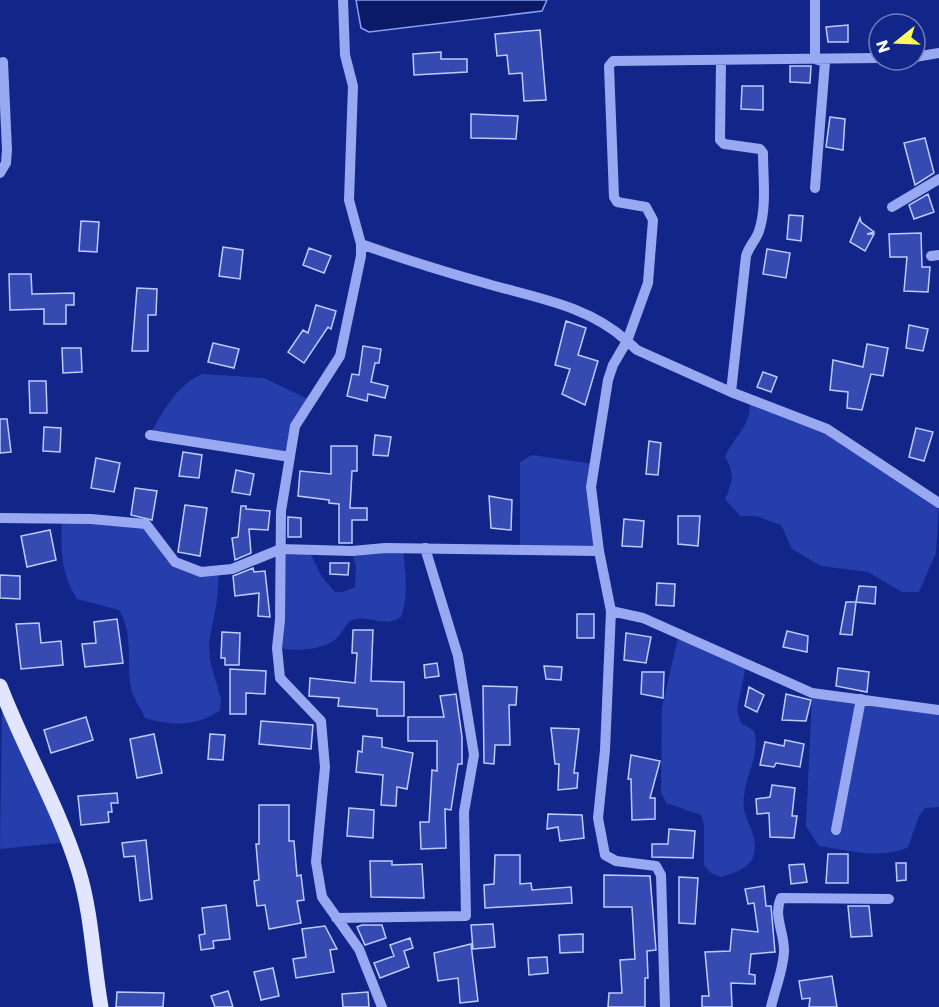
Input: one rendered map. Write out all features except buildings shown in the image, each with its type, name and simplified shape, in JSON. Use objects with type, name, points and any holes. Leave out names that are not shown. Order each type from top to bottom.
[{"type":"main road","points":[[0,686],[58,816],[79,873],[102,1007]]},
{"type":"street","points":[[343,0],[345,55],[353,86],[349,201],[361,244],[340,356],[295,426],[281,511],[277,648],[280,678],[321,720],[325,766],[316,862],[322,897],[358,950],[382,1007]]},
{"type":"street","points":[[815,0],[815,58]]},
{"type":"street","points":[[815,58],[825,62],[815,188]]},
{"type":"street","points":[[665,1007],[661,875],[656,866],[616,861],[605,855],[598,818],[605,750],[611,611],[599,551],[591,487],[608,380],[613,365],[627,341],[648,283],[653,220],[645,207],[617,202],[614,197],[609,66],[613,61],[867,58]]},
{"type":"street","points":[[721,61],[720,140],[724,144],[759,149],[763,153],[764,212],[758,234],[749,246],[746,256],[732,392]]},
{"type":"street","points":[[0,173],[6,163],[7,150],[3,62]]},
{"type":"street","points":[[892,207],[939,179]]},
{"type":"street","points":[[361,244],[414,263],[571,307],[607,324],[637,350],[732,392],[827,429],[939,503]]},
{"type":"street","points":[[150,435],[290,457]]},
{"type":"street","points":[[0,518],[91,519],[146,524],[175,562],[201,572],[232,569],[281,549],[352,551],[425,548],[599,551]]},
{"type":"street","points":[[336,918],[466,916],[464,812],[474,755],[458,656],[425,548]]},
{"type":"street","points":[[611,611],[643,618],[812,693],[939,710]]},
{"type":"street","points":[[836,830],[861,699]]},
{"type":"street","points":[[771,1007],[784,951],[778,917],[781,898],[889,899]]},
{"type":"shaded area","points":[[356,0],[547,0],[542,11],[369,32],[361,28]]},
{"type":"shaded area","points":[[203,374],[264,378],[312,401],[295,426],[290,457],[150,435],[178,391]]},
{"type":"shaded area","points":[[749,399],[827,429],[939,503],[936,553],[919,592],[902,592],[868,572],[821,566],[792,549],[781,525],[756,516],[740,516],[725,499],[732,478],[725,457],[746,423],[750,408]]},
{"type":"shaded area","points":[[532,455],[594,464],[599,551],[520,549],[520,462]]},
{"type":"shaded area","points":[[62,518],[146,524],[175,562],[219,570],[217,601],[209,642],[210,661],[221,699],[220,710],[203,720],[184,723],[165,723],[145,718],[131,688],[127,629],[119,610],[77,599],[71,589],[62,551]]},
{"type":"shaded area","points":[[403,548],[406,591],[401,617],[389,622],[353,620],[347,624],[336,639],[315,648],[292,650],[277,648],[281,549],[309,550],[322,577],[335,592],[343,592],[355,587],[356,567],[352,551]]},
{"type":"shaded area","points":[[679,633],[746,665],[737,710],[741,723],[754,731],[756,740],[744,799],[744,809],[755,848],[752,859],[745,867],[721,877],[711,873],[704,865],[704,825],[701,815],[666,803],[661,792],[662,707]]},
{"type":"shaded area","points":[[812,693],[939,711],[939,807],[925,808],[919,816],[908,847],[898,851],[876,853],[852,852],[819,846],[806,826]]},
{"type":"shaded area","points":[[2,709],[68,842],[0,849]]}]
